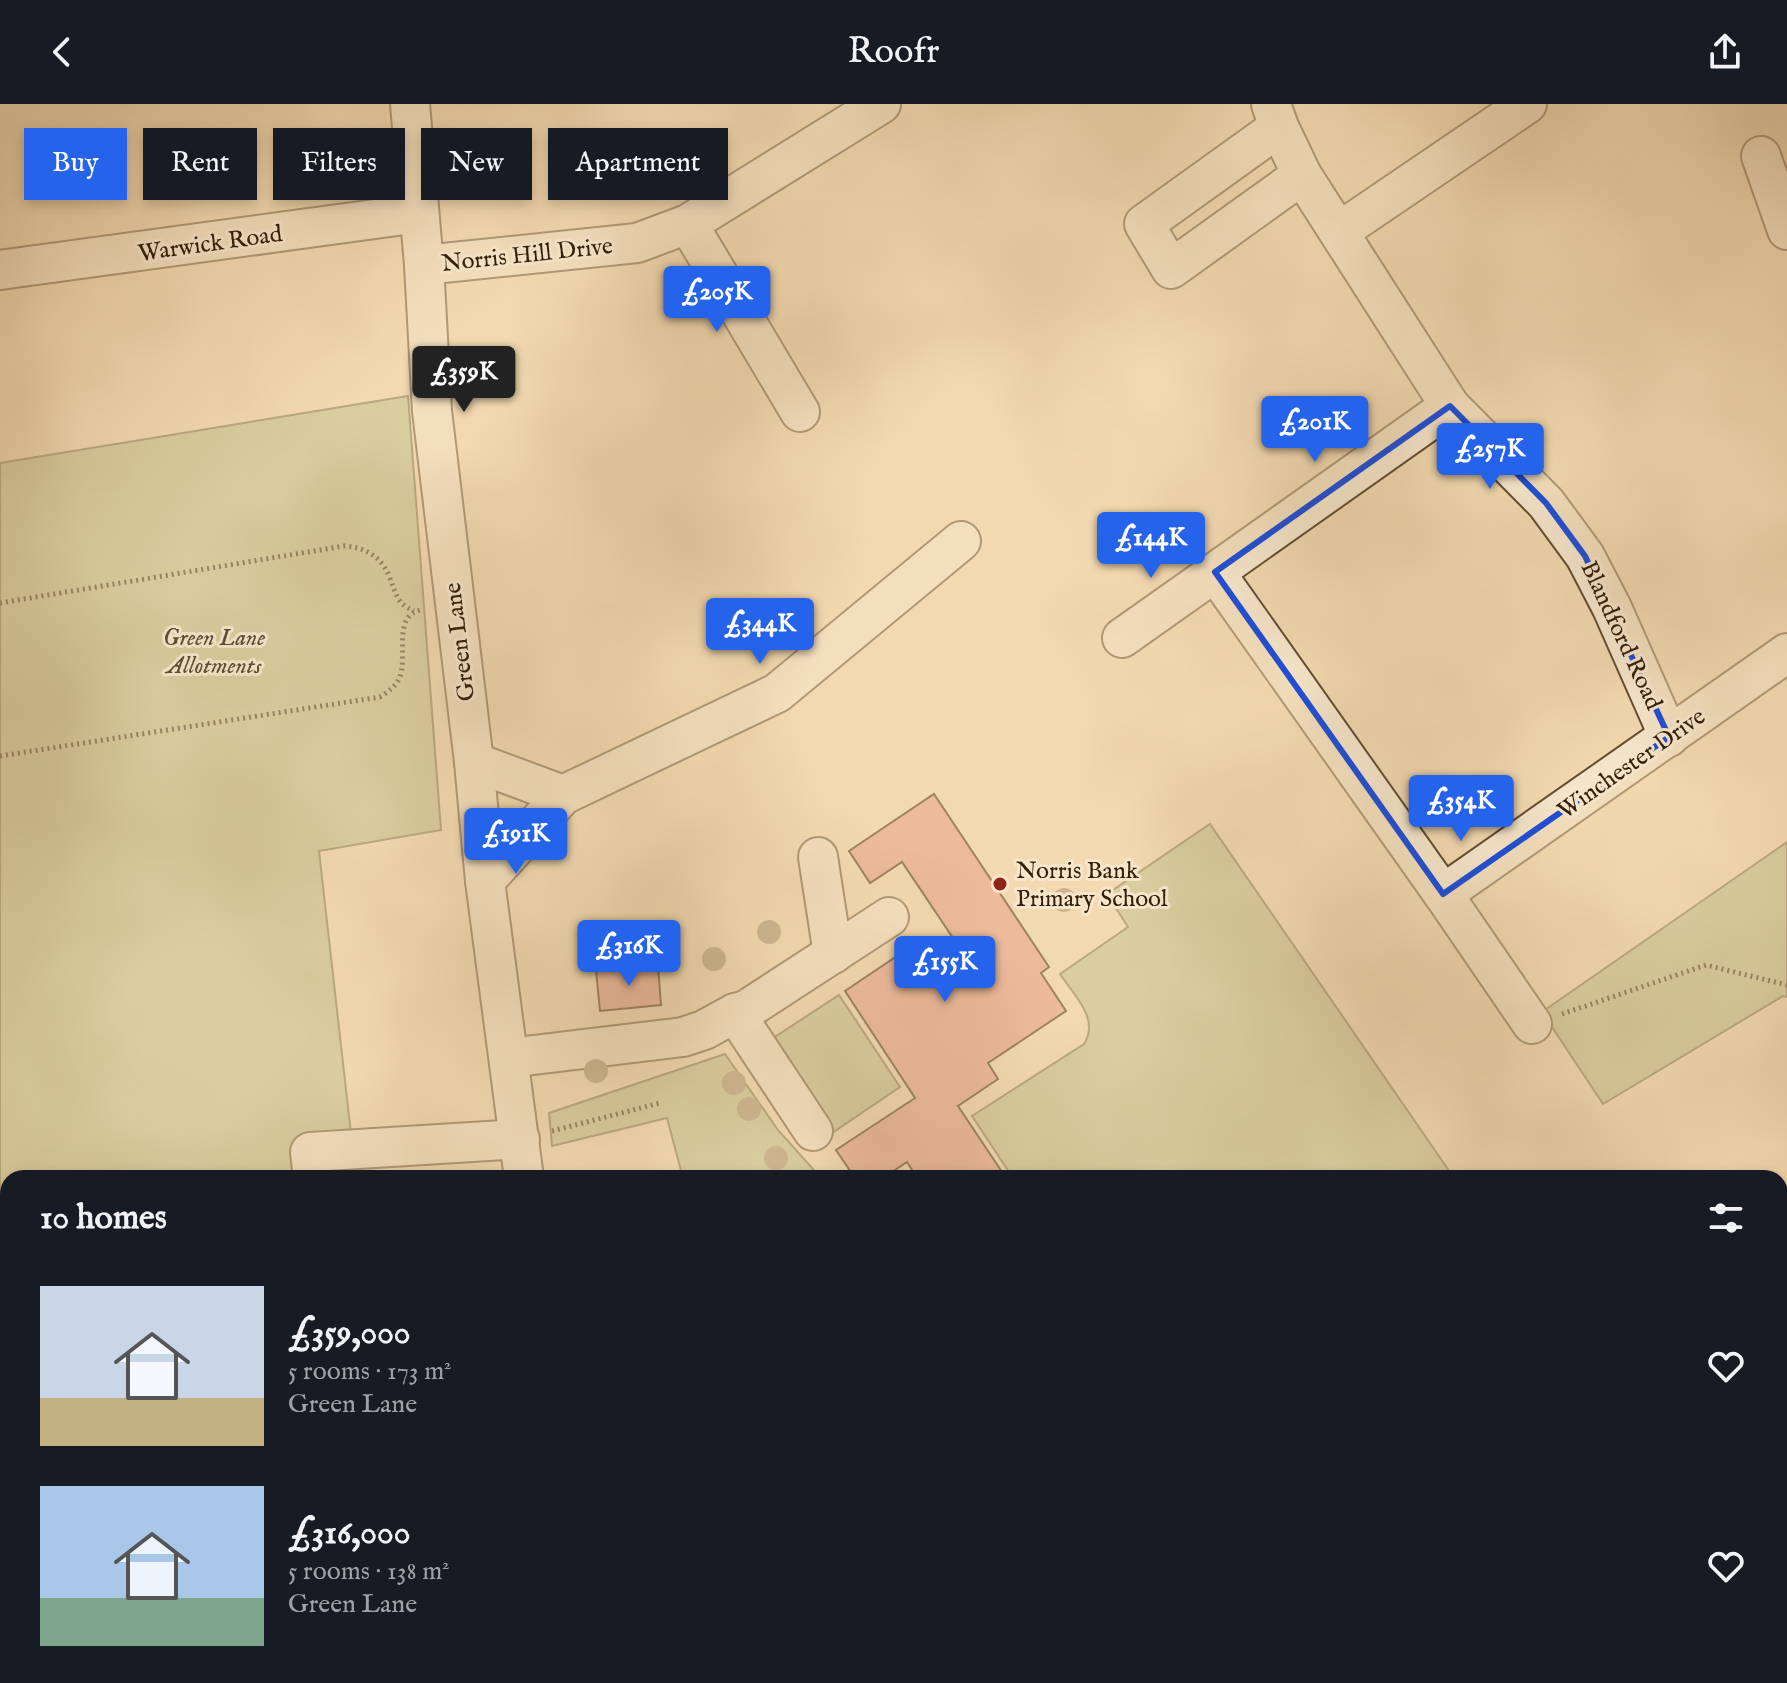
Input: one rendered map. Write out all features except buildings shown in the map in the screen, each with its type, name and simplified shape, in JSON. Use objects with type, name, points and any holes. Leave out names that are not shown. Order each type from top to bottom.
[{"type":"street","name":"Green Lane","points":[[410,104],[424,265],[432,411],[474,762],[485,881],[523,1170]]},
{"type":"street","name":"Norris Hill Drive","points":[[424,265],[637,243],[688,224],[881,104]]},
{"type":"street","points":[[1302,175],[1171,269],[1144,224],[1275,116],[1302,175],[1340,231],[1527,104]]},
{"type":"street","points":[[1761,156],[1787,230]]},
{"type":"street","name":"Warwick Road","points":[[0,270],[419,213]]},
{"type":"street","points":[[688,224],[800,412]]},
{"type":"street","name":"Blandford Road","points":[[1340,231],[1450,406],[1546,503],[1585,556],[1612,608],[1669,737]]},
{"type":"street","points":[[1122,638],[1450,406]]},
{"type":"street","points":[[485,881],[563,795],[777,693],[961,541]]},
{"type":"street","points":[[1215,572],[1532,1024]]},
{"type":"street","name":"Winchester Drive","points":[[1443,894],[1787,653]]},
{"type":"street","points":[[474,762],[563,795]]},
{"type":"street","points":[[818,857],[833,954]]},
{"type":"street","points":[[509,1058],[683,1037],[704,1030],[746,1010],[889,917]]},
{"type":"street","points":[[735,1013],[813,1131]]},
{"type":"street","points":[[312,1170],[310,1152],[520,1139]]},
{"type":"path","points":[[0,603],[357,546],[370,551],[381,562],[399,601],[406,608],[414,611],[455,606]]},
{"type":"path","points":[[0,756],[380,697],[398,681],[403,667],[404,627],[407,616],[414,611]]},
{"type":"path","points":[[1532,1024],[1706,965],[1787,985]]},
{"type":"path","points":[[520,1139],[660,1103]]},
{"type":"highlighted area","points":[[1450,406],[1546,503],[1585,556],[1669,737],[1443,894],[1215,572]]},
{"type":"green space","name":"Green Lane Allotments","points":[[408,396],[441,830],[319,851],[355,1170],[0,1170],[0,463]]},
{"type":"green space","points":[[1210,824],[1448,1170],[1008,1170],[972,1116],[1084,1044],[1088,1035],[1087,1016],[1060,974],[1128,927],[1107,894]]},
{"type":"green space","points":[[1787,842],[1787,997],[1783,996],[1603,1104],[1542,1012]]},
{"type":"green space","points":[[839,995],[900,1087],[826,1137],[764,1044]]},
{"type":"green space","points":[[725,1054],[778,1130],[814,1170],[681,1170],[667,1118],[552,1146],[549,1113]]},
{"type":"place","name":"Norris Bank Primary School","points":[[1000,884]]}]
